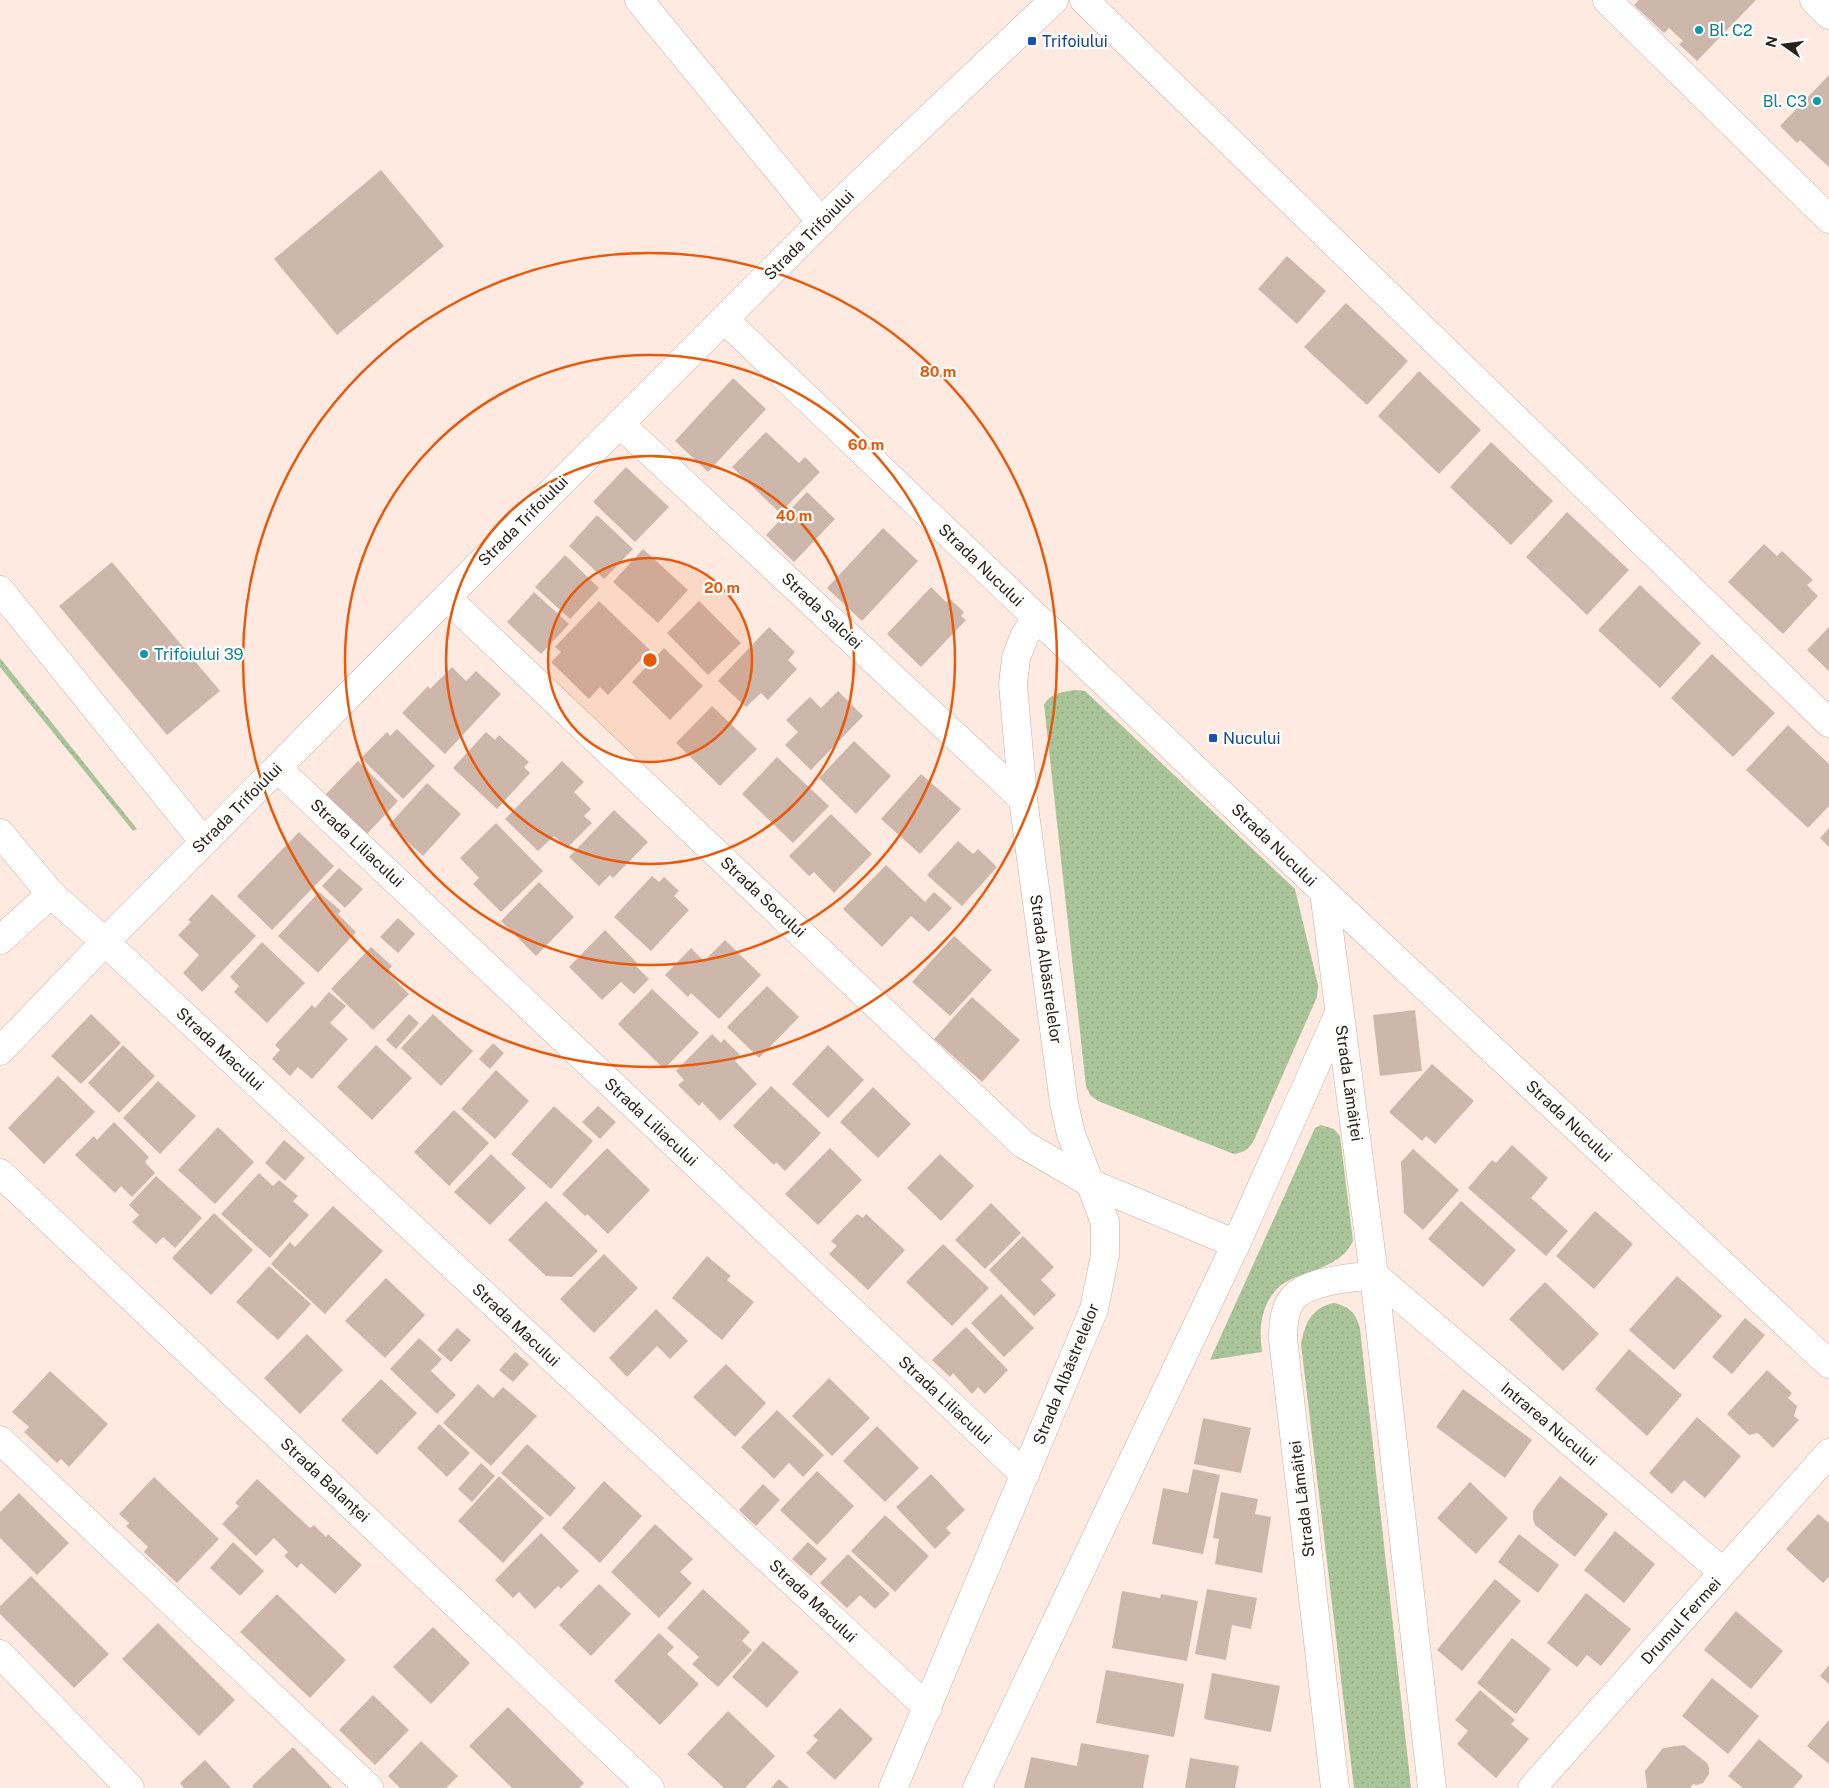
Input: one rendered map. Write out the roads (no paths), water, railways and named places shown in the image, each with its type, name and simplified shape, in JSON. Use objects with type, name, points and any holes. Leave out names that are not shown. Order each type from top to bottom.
[{"type":"street","points":[[639,0],[822,222]]},
{"type":"street","name":"Strada Trifoiului","points":[[0,1051],[277,768],[724,319],[822,222],[1054,0]]},
{"type":"street","points":[[1084,0],[1829,723]]},
{"type":"street","points":[[1607,0],[1829,219]]},
{"type":"street","points":[[1814,0],[1829,15]]},
{"type":"street","name":"Strada Nucului","points":[[724,319],[1324,892],[1829,1364]]},
{"type":"street","name":"Strada Salciei","points":[[620,424],[1023,799]]},
{"type":"street","points":[[0,590],[204,842]]},
{"type":"street","name":"Strada Socului","points":[[447,598],[1023,1144],[1090,1183],[1236,1244]]},
{"type":"street","name":"Strada Albăstrelelor","points":[[893,1788],[1094,1309],[1106,1254],[1105,1222],[1071,1134],[1064,1102],[1023,799],[1013,684],[1016,658],[1024,637],[1036,618]]},
{"type":"street","name":"Strada Liliacului","points":[[277,768],[1025,1475]]},
{"type":"street","name":"Strada Macului","points":[[0,833],[51,894],[105,942],[928,1708]]},
{"type":"street","name":"Strada Lămâiței","points":[[1324,892],[1374,1275],[1432,1788]]},
{"type":"street","points":[[0,940],[51,894]]},
{"type":"street","points":[[977,1788],[1236,1244],[1339,1013]]},
{"type":"street","name":"Strada Balanței","points":[[0,1173],[650,1788]]},
{"type":"street","name":"Strada Lămâiței","points":[[1335,1788],[1283,1339],[1283,1324],[1287,1309],[1293,1299],[1302,1291],[1331,1282],[1374,1275]]},
{"type":"street","name":"Intrarea Nucului","points":[[1374,1275],[1723,1572]]},
{"type":"street","points":[[0,1440],[369,1788]]},
{"type":"street","name":"Drumul Fermei","points":[[1532,1788],[1829,1453]]},
{"type":"street","points":[[0,1654],[130,1788]]},
{"type":"place","name":"Bl. C2","points":[[1699,30]]},
{"type":"place","name":"Trifoiului","points":[[1032,41]]},
{"type":"place","name":"Bl. C3","points":[[1817,101]]},
{"type":"place","name":"Trifoiului 39","points":[[144,654]]},
{"type":"place","name":"Nucului","points":[[1213,738]]}]
